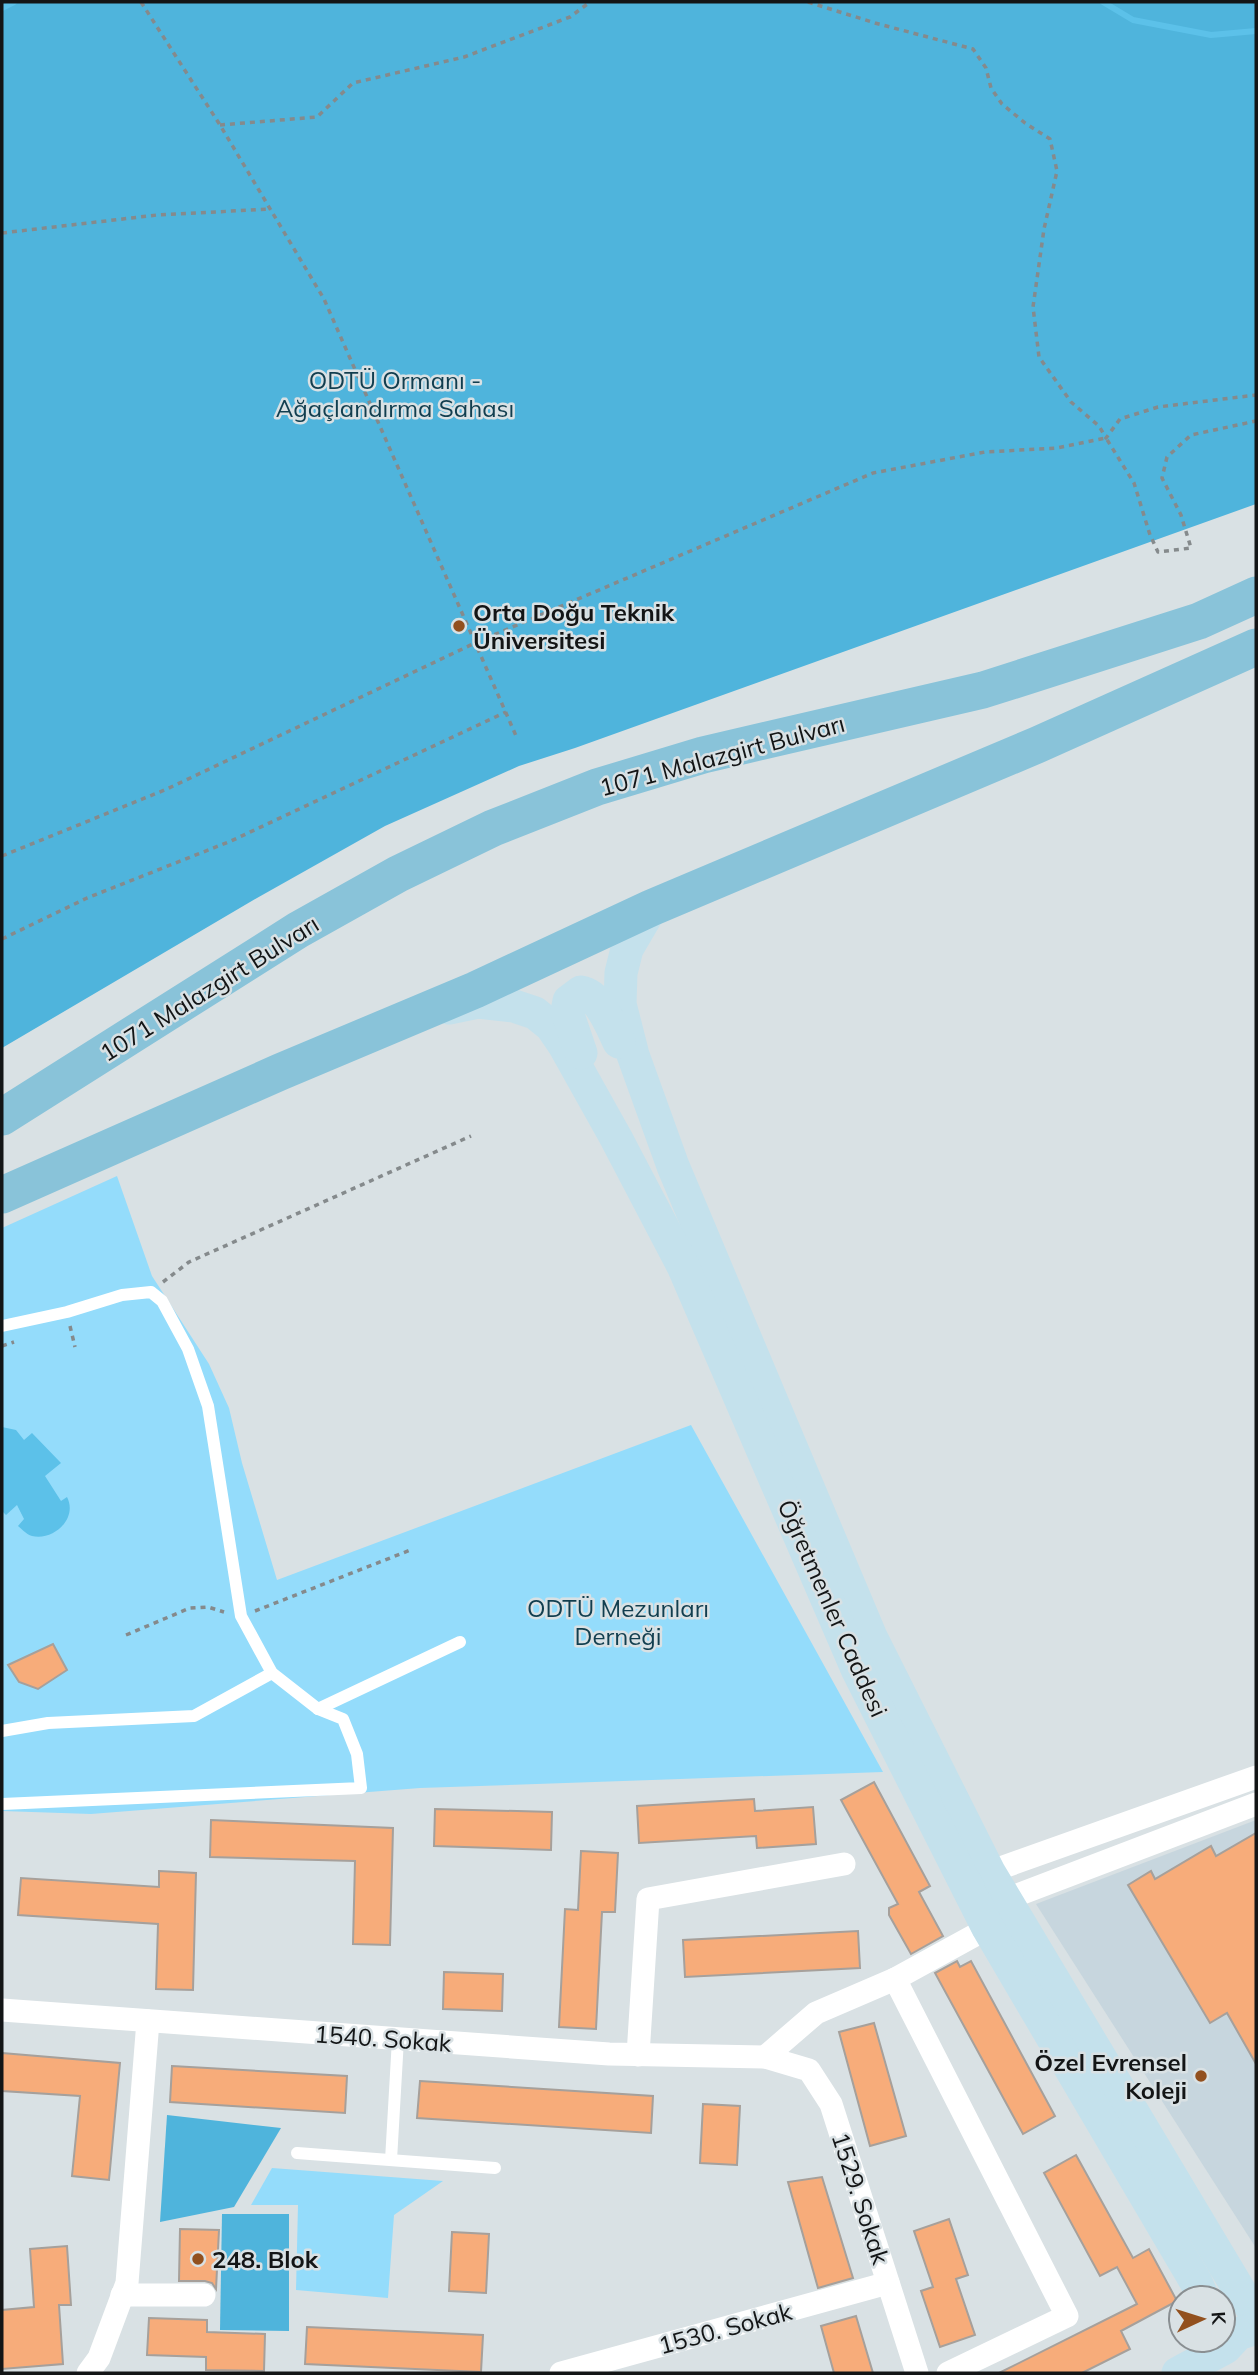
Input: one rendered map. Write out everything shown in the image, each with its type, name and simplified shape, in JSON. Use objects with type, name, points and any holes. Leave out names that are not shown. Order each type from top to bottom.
[{"type":"main road","name":"1071 Malazgirt Bulvarı","points":[[2,1117],[298,930],[398,874],[493,828],[597,787],[703,755],[983,690],[1199,621],[1256,595]]},
{"type":"main road","points":[[2,1195],[422,1013],[652,908],[989,765],[1256,647]]},
{"type":"main road","name":"Öğretmenler Caddesi","points":[[652,908],[627,949],[621,973],[620,1004],[632,1055],[673,1166],[871,1637],[998,1885],[1256,2314]]},
{"type":"main road","points":[[604,1115],[568,1012],[569,1001],[580,992],[588,993],[597,1002],[647,1093]]},
{"type":"main road","name":"Öğretmenler Caddesi","points":[[422,1013],[478,1002],[514,1006],[536,1013],[551,1026],[564,1045],[683,1266],[857,1669],[988,1928],[1196,2284]]},
{"type":"main road","points":[[1237,2335],[1256,2328]]},
{"type":"main road","points":[[1178,2373],[1223,2354]]},
{"type":"street","points":[[998,1885],[1256,1777]]},
{"type":"street","points":[[998,1885],[1256,1804]]},
{"type":"street","points":[[638,2055],[648,1899],[844,1864]]},
{"type":"street","points":[[765,2057],[816,2013],[895,1979],[988,1928]]},
{"type":"street","points":[[895,1979],[1067,2316],[948,2373]]},
{"type":"street","name":"1540. Sokak","points":[[2,2010],[638,2055],[765,2057]]},
{"type":"street","points":[[88,2373],[99,2358],[127,2283],[148,2021]]},
{"type":"street","name":"1529. Sokak","points":[[765,2057],[808,2070],[831,2104],[917,2373]]},
{"type":"street","name":"1530. Sokak","points":[[561,2373],[888,2283]]},
{"type":"street","points":[[122,2295],[204,2295]]},
{"type":"lane","points":[[2,1326],[67,1312],[122,1295],[151,1292],[162,1301],[188,1349],[208,1406],[241,1616],[272,1673],[318,1709],[343,1720],[357,1754],[360,1788],[2,1804]]},
{"type":"lane","points":[[318,1709],[460,1642]]},
{"type":"lane","points":[[2,1731],[48,1723],[194,1716],[272,1673]]},
{"type":"lane","points":[[391,2160],[398,2039]]},
{"type":"lane","points":[[297,2153],[495,2168]]},
{"type":"path","points":[[141,2],[220,125],[324,299],[517,738]]},
{"type":"path","points":[[220,125],[317,117],[353,83],[464,57],[570,17],[590,2]]},
{"type":"path","points":[[808,2],[973,49],[986,68],[991,88],[1002,104],[1050,139],[1056,171],[1044,229],[1033,307],[1038,357],[1071,402],[1099,426],[1134,483],[1158,552],[1191,548],[1181,515],[1162,478],[1167,457],[1191,435],[1256,421]]},
{"type":"path","points":[[2,233],[157,215],[271,209]]},
{"type":"path","points":[[2,856],[167,789],[475,643],[873,473],[985,452],[1057,449],[1105,438],[1120,419],[1158,407],[1256,395]]},
{"type":"path","points":[[2,939],[87,898],[231,841],[506,712]]},
{"type":"path","points":[[151,1292],[189,1262],[471,1136]]},
{"type":"path","points":[[241,1616],[413,1549]]},
{"type":"path","points":[[125,1635],[190,1608],[208,1607]]},
{"type":"shaded area","points":[[2,1427],[16,1430],[24,1440],[32,1433],[61,1463],[45,1476],[61,1501],[67,1497],[69,1513],[62,1526],[48,1535],[32,1536],[18,1526],[24,1519],[17,1505],[6,1515],[2,1511]]},
{"type":"shaded area","name":"Özel Evrensel Koleji","points":[[1256,1820],[1256,2248],[1036,1904]]},
{"type":"green space","name":"ODTÜ Ormanı - Ağaçlandırma Sahası","points":[[2,2],[1256,2],[1256,504],[519,766],[385,826],[2,1048]]},
{"type":"green space","name":"ODTÜ Mezunları Derneği","points":[[117,1176],[152,1276],[209,1364],[229,1408],[242,1463],[277,1580],[691,1425],[883,1772],[420,1788],[91,1814],[2,1811],[2,1228]]},
{"type":"green space","points":[[167,2115],[281,2128],[234,2207],[160,2222]]},
{"type":"green space","points":[[272,2168],[443,2181],[394,2215],[388,2298],[296,2290],[298,2205],[251,2205]]},
{"type":"green space","points":[[222,2214],[289,2214],[289,2331],[220,2330]]},
{"type":"building","points":[[53,1644],[67,1670],[38,1689],[19,1682],[8,1665]]},
{"type":"building","points":[[874,1782],[930,1886],[919,1892],[943,1936],[911,1954],[889,1915],[889,1908],[898,1904],[841,1800]]},
{"type":"building","points":[[754,1799],[755,1811],[813,1807],[816,1844],[757,1848],[756,1836],[639,1843],[637,1806]]},
{"type":"building","points":[[435,1809],[552,1812],[551,1850],[434,1846]]},
{"type":"building","points":[[211,1820],[393,1828],[390,1945],[353,1944],[355,1861],[210,1857]]},
{"type":"building","points":[[1256,1833],[1256,2064],[1227,2013],[1210,2023],[1128,1885],[1151,1871],[1155,1879],[1211,1846],[1216,1856]]},
{"type":"building","points":[[581,1851],[618,1853],[615,1912],[602,1912],[596,2029],[559,2027],[565,1909],[578,1910]]},
{"type":"building","points":[[159,1871],[196,1873],[193,1990],[156,1989],[158,1924],[18,1915],[21,1878],[159,1887]]},
{"type":"building","points":[[858,1931],[860,1968],[685,1977],[683,1940]]},
{"type":"building","points":[[957,1961],[960,1967],[971,1961],[1055,2116],[1023,2134],[935,1973]]},
{"type":"building","points":[[444,1972],[503,1974],[502,2011],[443,2009]]},
{"type":"building","points":[[874,2023],[906,2136],[870,2146],[839,2032]]},
{"type":"building","points":[[2,2053],[120,2063],[109,2180],[72,2176],[80,2096],[2,2091]]},
{"type":"building","points":[[172,2066],[347,2076],[345,2113],[170,2102]]},
{"type":"building","points":[[420,2081],[653,2096],[651,2133],[417,2118]]},
{"type":"building","points":[[703,2104],[740,2106],[737,2165],[700,2163]]},
{"type":"building","points":[[1076,2155],[1133,2258],[1149,2249],[1168,2284],[1167,2306],[1121,2331],[1130,2349],[1082,2373],[999,2373],[1137,2304],[1117,2267],[1100,2276],[1044,2173]]},
{"type":"building","points":[[822,2177],[853,2278],[818,2288],[788,2182]]},
{"type":"building","points":[[949,2219],[968,2275],[956,2279],[975,2335],[940,2347],[921,2291],[933,2287],[914,2231]]},
{"type":"building","name":"248. Blok","points":[[180,2229],[219,2230],[216,2289],[212,2283],[205,2281],[179,2281]]},
{"type":"building","points":[[452,2232],[489,2234],[486,2293],[449,2291]]},
{"type":"building","points":[[67,2246],[71,2305],[59,2305],[63,2364],[2,2369],[2,2310],[34,2307],[30,2249]]},
{"type":"building","points":[[856,2316],[873,2373],[834,2373],[821,2326]]},
{"type":"building","points":[[149,2318],[207,2320],[207,2332],[265,2334],[264,2371],[206,2370],[206,2357],[147,2355]]},
{"type":"building","points":[[307,2327],[483,2335],[481,2372],[305,2364]]},
{"type":"waterway","points":[[2,8],[14,2]]},
{"type":"waterway","points":[[1103,2],[1133,20],[1211,35],[1256,31]]},
{"type":"place","name":"Orta Doğu Teknik Üniversitesi","points":[[459,626]]},
{"type":"place","name":"Özel Evrensel Koleji","points":[[1201,2076]]},
{"type":"place","name":"248. Blok","points":[[198,2259]]}]
